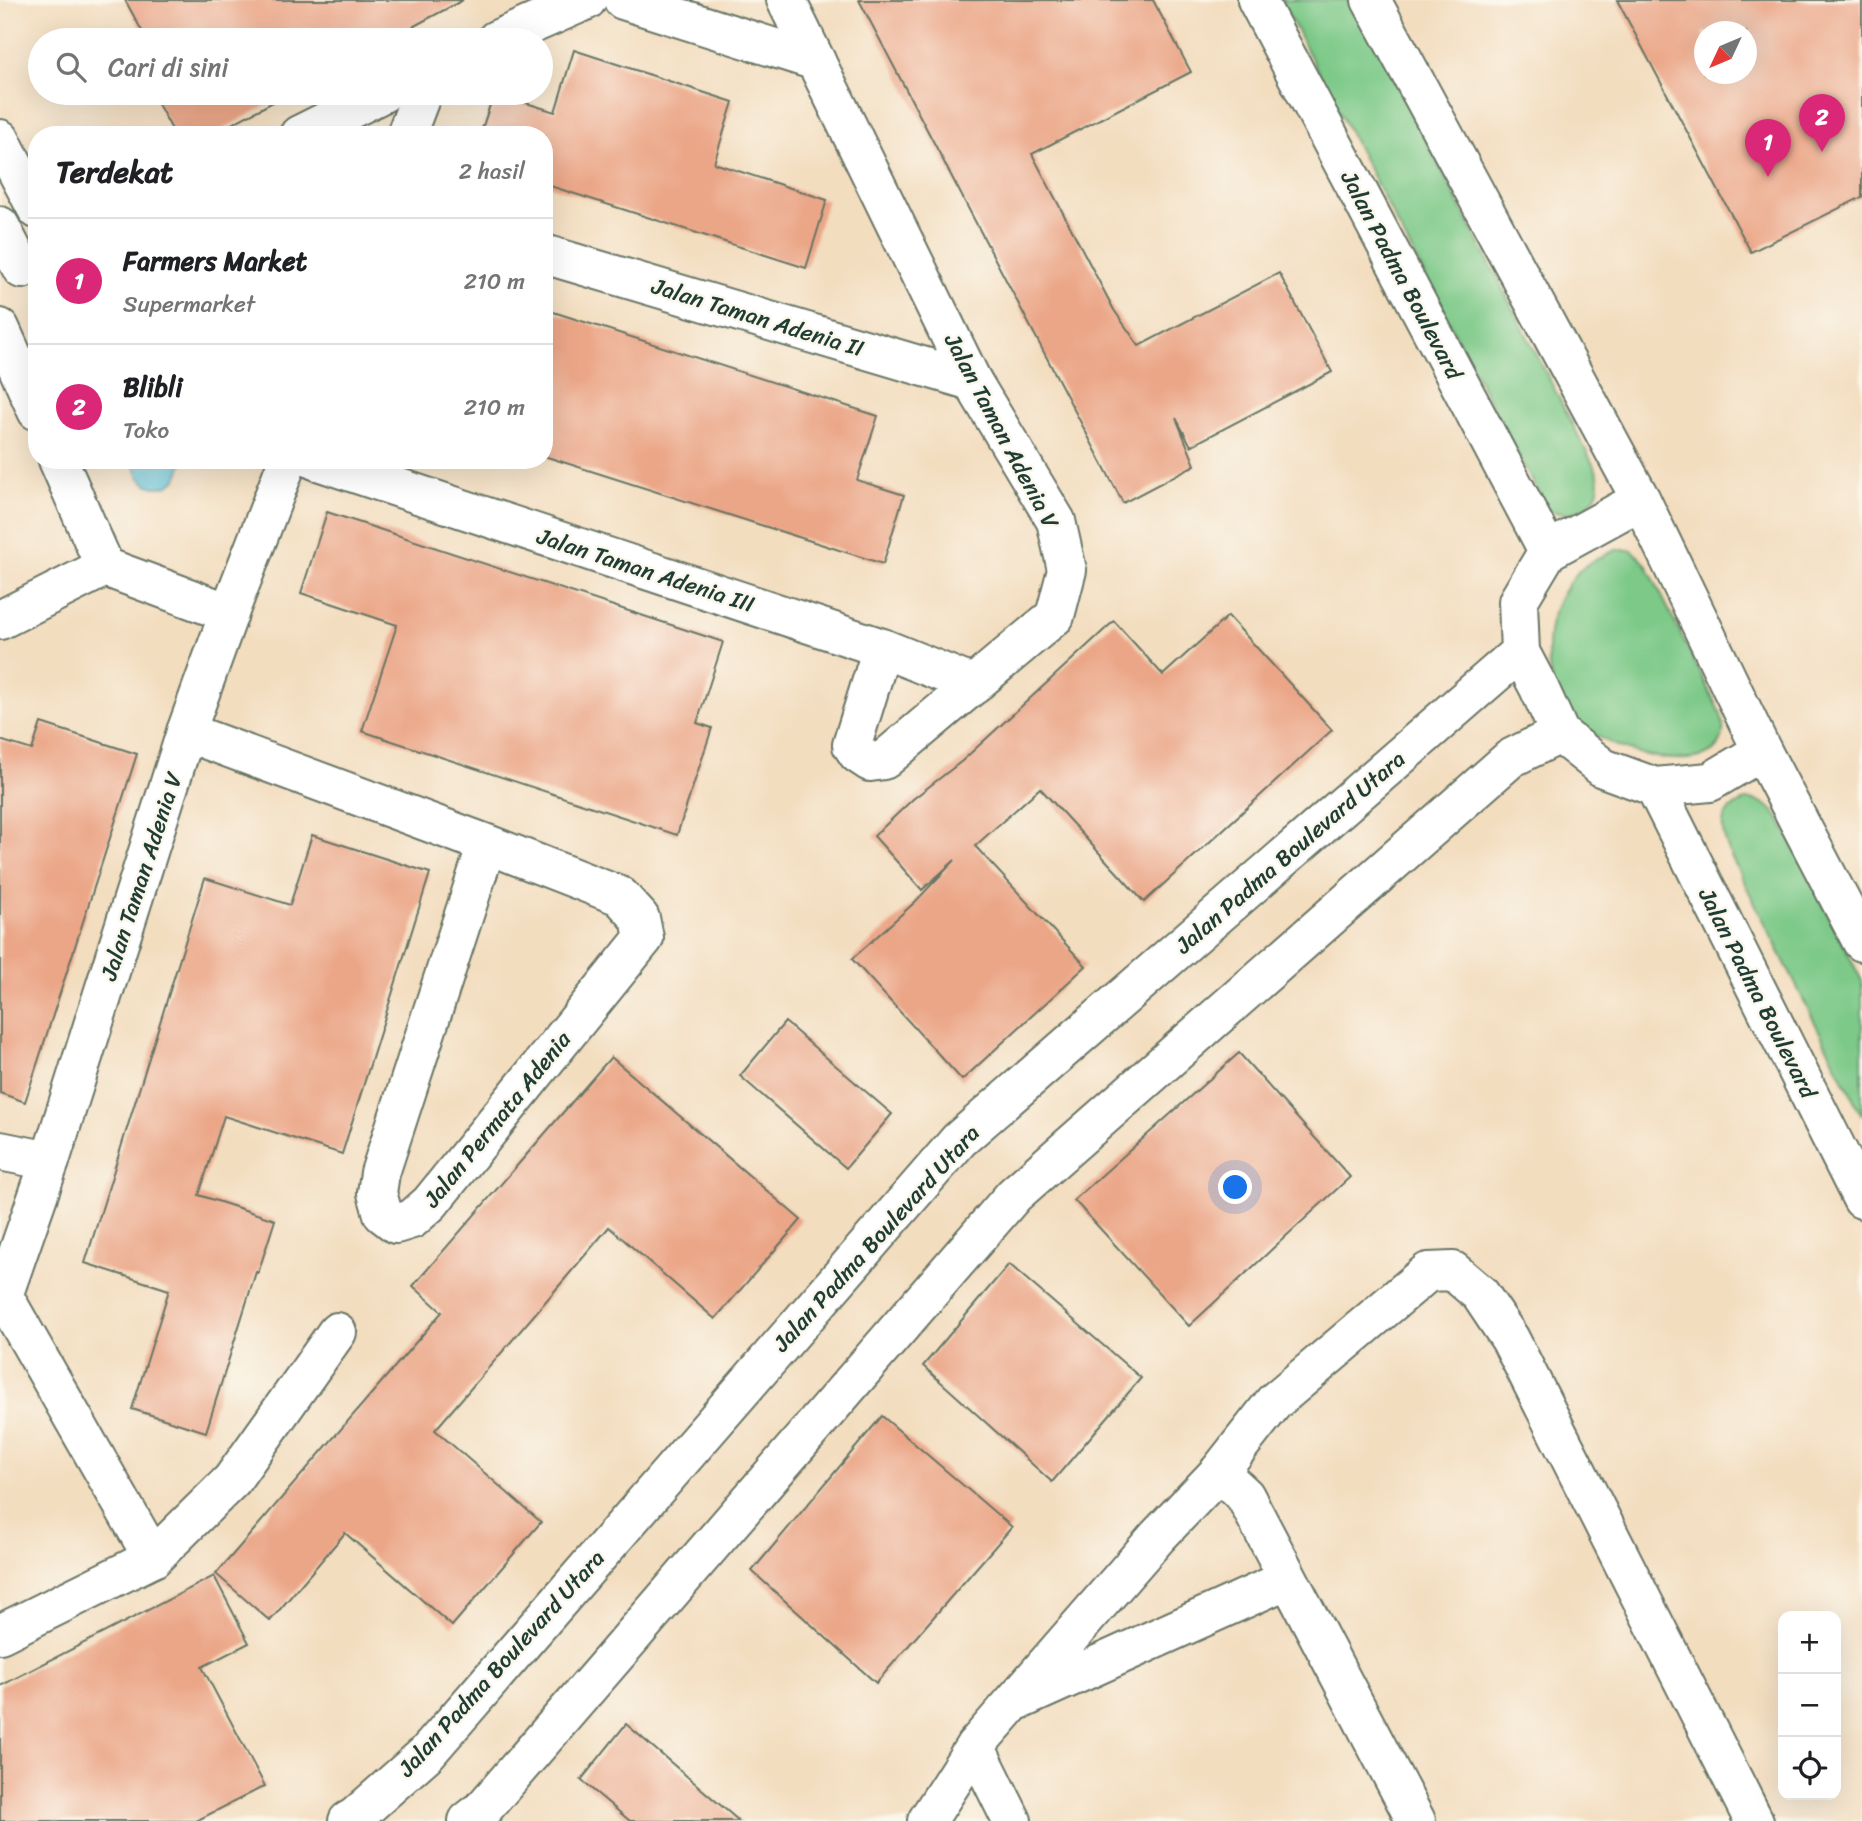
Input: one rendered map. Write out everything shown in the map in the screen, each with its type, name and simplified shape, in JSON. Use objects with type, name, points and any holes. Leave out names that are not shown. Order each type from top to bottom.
[{"type":"street","points":[[523,28],[587,0]]},
{"type":"street","points":[[623,0],[816,61]]},
{"type":"street","name":"Jalan Taman Adenia V","points":[[786,0],[972,381],[1056,521],[1067,570],[1055,616],[884,760],[870,762],[858,754],[852,745],[882,648]]},
{"type":"street","name":"Jalan Padma Boulevard","points":[[1257,0],[1548,551]]},
{"type":"street","points":[[1371,0],[1641,500],[1762,751],[1862,942]]},
{"type":"street","points":[[317,126],[359,105]]},
{"type":"street","points":[[409,126],[417,105]]},
{"type":"street","points":[[0,139],[28,192]]},
{"type":"street","points":[[0,226],[19,271]]},
{"type":"street","name":"Jalan Taman Adenia II","points":[[553,257],[972,381]]},
{"type":"street","points":[[0,328],[28,391]]},
{"type":"street","points":[[62,469],[105,567],[229,613]]},
{"type":"street","name":"Jalan Taman Adenia V","points":[[5,1309],[186,732],[285,469]]},
{"type":"street","name":"Jalan Taman Adenia III","points":[[342,469],[882,648],[974,685]]},
{"type":"street","points":[[1641,500],[1548,551],[1518,601],[1520,652],[1560,734],[1603,768],[1655,787],[1710,782],[1762,751]]},
{"type":"street","points":[[0,620],[105,567]]},
{"type":"street","name":"Jalan Padma Boulevard Utara","points":[[348,1821],[427,1753],[959,1140],[1520,652]]},
{"type":"street","name":"Jalan Permata Adenia","points":[[186,732],[487,844],[620,896],[640,918],[644,938],[430,1203],[412,1219],[396,1224],[383,1214],[377,1194],[380,1173],[487,844]]},
{"type":"street","points":[[468,1821],[491,1799],[1014,1195],[1511,758],[1560,734]]},
{"type":"street","name":"Jalan Padma Boulevard","points":[[1655,787],[1862,1199]]},
{"type":"street","points":[[0,1151],[50,1161]]},
{"type":"street","points":[[927,1821],[975,1746],[1158,1536],[1219,1472],[1274,1402],[1428,1272],[1453,1271],[1480,1294],[1510,1339],[1754,1821]]},
{"type":"street","points":[[5,1309],[153,1558]]},
{"type":"street","points":[[0,1634],[153,1558],[232,1480],[337,1332]]},
{"type":"street","points":[[1219,1472],[1245,1496],[1416,1821]]},
{"type":"street","points":[[1011,1704],[1288,1578]]},
{"type":"street","points":[[975,1746],[1012,1821]]},
{"type":"green space","points":[[1281,0],[1354,0],[1596,470],[1598,490],[1587,505],[1569,513],[1548,510]]},
{"type":"green space","points":[[1616,550],[1632,550],[1646,564],[1721,715],[1723,735],[1717,748],[1704,756],[1669,759],[1650,756],[1611,743],[1576,721],[1565,710],[1555,693],[1550,673],[1548,643],[1555,608],[1568,584],[1583,567]]},
{"type":"green space","points":[[1746,800],[1766,805],[1780,820],[1862,981],[1862,1116],[1729,852],[1723,821],[1730,810]]},
{"type":"water","points":[[136,469],[180,469],[175,481],[158,487],[142,480]]},
{"type":"building","points":[[125,0],[463,0],[410,28],[140,28]]},
{"type":"building","points":[[859,0],[1153,0],[1191,72],[1032,154],[1114,310],[1139,346],[1279,273],[1332,372],[1191,446],[1176,418],[1195,465],[1123,503]]},
{"type":"building","points":[[1617,0],[1862,0],[1862,197],[1751,252]]},
{"type":"building","points":[[574,50],[733,102],[714,163],[827,200],[806,268],[553,187],[553,126],[483,126],[490,105],[533,105],[555,112]]},
{"type":"building","points":[[159,105],[267,105],[228,126],[170,126]]},
{"type":"building","points":[[553,312],[878,416],[857,480],[904,495],[883,564],[553,459]]},
{"type":"building","points":[[327,512],[723,642],[697,723],[712,728],[677,835],[362,731],[397,625],[301,593]]},
{"type":"building","points":[[1228,616],[1332,730],[1144,902],[1040,788],[975,846],[1086,966],[962,1080],[852,959],[915,902],[955,860],[922,890],[874,836],[913,799],[962,761],[1114,621],[1163,675]]},
{"type":"building","points":[[41,723],[137,754],[25,1102],[0,1093],[0,740],[32,750]]},
{"type":"building","points":[[312,835],[430,873],[342,1154],[224,1116],[199,1195],[275,1220],[206,1432],[132,1409],[169,1290],[85,1263],[205,878],[290,905]]},
{"type":"building","points":[[785,1022],[892,1114],[846,1168],[740,1076]]},
{"type":"building","points":[[1239,1053],[1350,1177],[1189,1326],[1074,1200]]},
{"type":"building","points":[[611,1057],[801,1220],[715,1319],[609,1227],[435,1430],[541,1522],[452,1626],[345,1533],[270,1621],[216,1574],[442,1312],[413,1286]]},
{"type":"building","points":[[1009,1264],[1141,1378],[1052,1482],[923,1366]]},
{"type":"building","points":[[882,1416],[1012,1527],[876,1683],[752,1571]]},
{"type":"building","points":[[214,1576],[249,1643],[202,1667],[265,1786],[196,1821],[0,1821],[0,1686]]},
{"type":"building","points":[[626,1724],[739,1821],[630,1821],[581,1780]]},
{"type":"place","name":"Blibli","points":[[1822,152]]},
{"type":"place","name":"Farmers Market","points":[[1768,177]]}]
